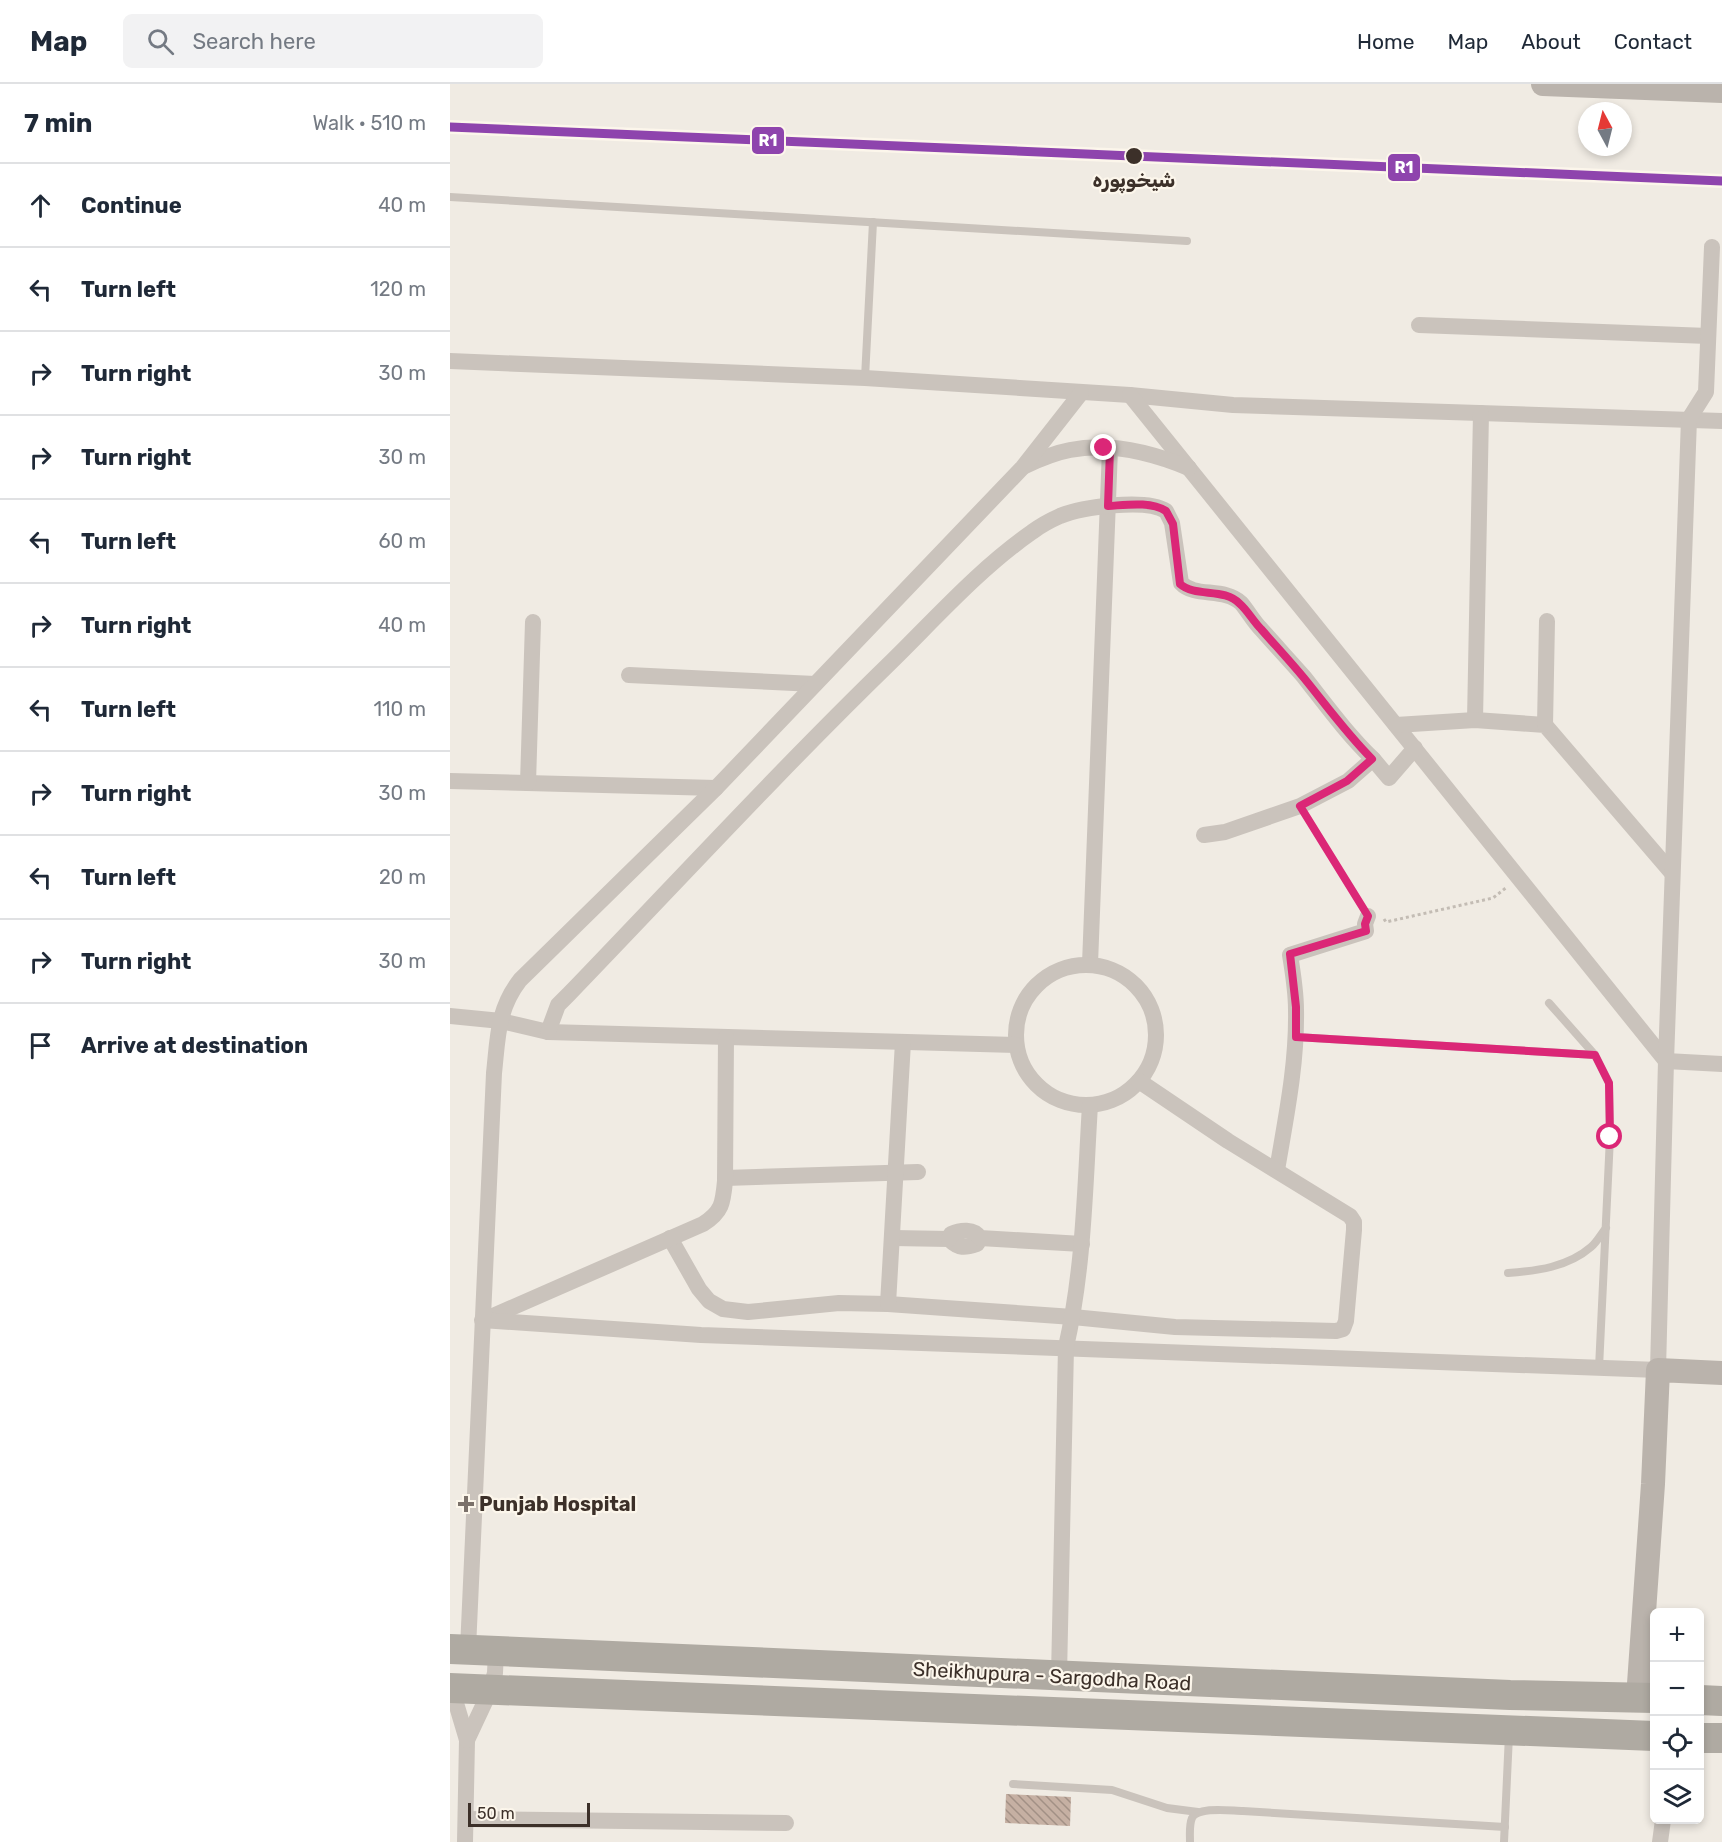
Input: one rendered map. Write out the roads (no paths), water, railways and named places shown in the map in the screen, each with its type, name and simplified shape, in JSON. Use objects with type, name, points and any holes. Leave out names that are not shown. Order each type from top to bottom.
[{"type":"highway","name":"Sheikhupura - Sargodha Road","points":[[472,1649],[1509,1695],[1646,1698]]},
{"type":"highway","points":[[1184,1716],[1186,1681]]},
{"type":"highway","name":"Sheikhupura - Sargodha Road","points":[[450,1687],[490,1691],[1184,1716],[1650,1736]]},
{"type":"highway","points":[[1704,1700],[1722,1701]]},
{"type":"highway","points":[[1704,1738],[1722,1738]]},
{"type":"street","points":[[1543,84],[1722,91]]},
{"type":"street","points":[[1646,1698],[1689,419],[1706,392],[1712,247]]},
{"type":"street","points":[[1419,325],[1708,336]]},
{"type":"street","points":[[450,361],[865,378],[1130,395],[1233,405],[1722,421]]},
{"type":"street","points":[[467,1740],[490,1691],[495,1673],[472,1649],[482,1320],[494,1073],[506,1002],[520,980],[716,788],[1023,467],[1081,393]]},
{"type":"street","points":[[1130,395],[1666,1061],[1722,1064]]},
{"type":"street","points":[[1475,720],[1481,413]]},
{"type":"street","points":[[1023,467],[1048,456],[1072,450],[1110,449],[1147,454],[1190,468]]},
{"type":"street","points":[[1090,964],[1110,449]]},
{"type":"street","points":[[548,1032],[558,1005],[818,733],[980,573],[1033,531],[1059,516],[1080,510],[1128,505],[1154,506],[1166,511],[1173,524],[1180,584],[1192,590],[1222,593],[1240,602],[1356,744],[1389,778],[1415,748]]},
{"type":"street","points":[[1547,621],[1545,725],[1672,873]]},
{"type":"street","points":[[528,783],[533,622]]},
{"type":"street","points":[[629,675],[815,684]]},
{"type":"street","points":[[1396,725],[1475,720],[1545,725]]},
{"type":"street","points":[[1204,836],[1225,832],[1300,806],[1347,781],[1372,759]]},
{"type":"street","points":[[450,781],[716,788]]},
{"type":"street","points":[[1277,1170],[1290,1092],[1296,1037],[1296,1007],[1290,954],[1366,931],[1365,924],[1368,916]]},
{"type":"street","points":[[1090,964],[1106,967],[1128,978],[1145,996],[1153,1010],[1156,1043],[1153,1059],[1135,1086],[1122,1096],[1090,1105],[1058,1100],[1044,1091],[1032,1080],[1023,1066],[1016,1045],[1017,1018],[1032,989],[1044,978],[1058,970],[1074,965],[1090,964]]},
{"type":"street","points":[[450,1016],[501,1021],[548,1032],[1016,1045]]},
{"type":"street","points":[[482,1320],[703,1224],[718,1212],[722,1203],[725,1178],[726,1037]]},
{"type":"street","points":[[888,1304],[903,1042]]},
{"type":"street","points":[[670,1238],[709,1302],[723,1309],[748,1312],[839,1303],[888,1304],[1073,1317],[1175,1327],[1336,1331],[1343,1329],[1347,1321],[1354,1222],[1348,1214],[1228,1141],[1139,1081]]},
{"type":"street","points":[[1059,1676],[1066,1347],[1073,1317],[1082,1244],[1090,1105]]},
{"type":"street","points":[[725,1178],[918,1172]]},
{"type":"street","points":[[893,1238],[949,1239],[951,1234],[957,1231],[966,1231],[975,1232],[980,1238],[1082,1244]]},
{"type":"street","points":[[482,1320],[701,1335],[1722,1373]]},
{"type":"street","points":[[450,1687],[467,1740],[465,1842]]},
{"type":"street","points":[[466,1819],[786,1823]]},
{"type":"street","points":[[1660,1842],[1662,1824]]},
{"type":"lane","points":[[450,197],[1187,242]]},
{"type":"lane","points":[[865,378],[873,222]]},
{"type":"lane","points":[[1549,1003],[1595,1055],[1609,1083],[1611,1109],[1599,1368]]},
{"type":"lane","points":[[1296,1037],[1595,1055]]},
{"type":"lane","points":[[1508,1273],[1543,1269],[1574,1258],[1592,1246],[1606,1228]]},
{"type":"lane","points":[[1504,1842],[1509,1729]]},
{"type":"lane","points":[[1013,1784],[1112,1790],[1167,1808],[1198,1812],[1243,1811],[1505,1827]]},
{"type":"lane","points":[[1190,1842],[1192,1819],[1198,1812]]},
{"type":"place","name":"شیخوپورہ","points":[[1134,156]]},
{"type":"place","name":"Punjab Hospital","points":[[466,1504]]}]
